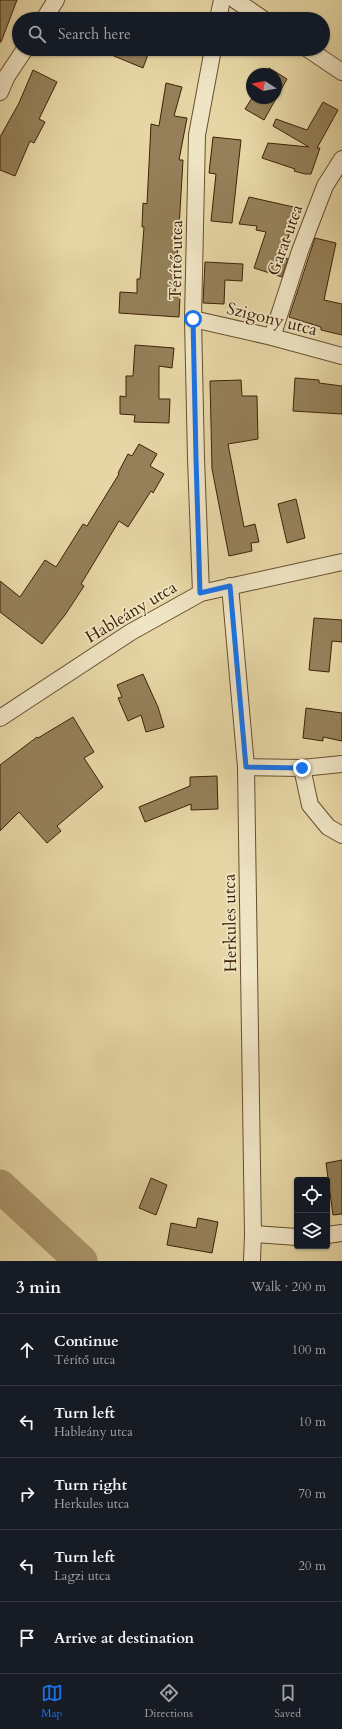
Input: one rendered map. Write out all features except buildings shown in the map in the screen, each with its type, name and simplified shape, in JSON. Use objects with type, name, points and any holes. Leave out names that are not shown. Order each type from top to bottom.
[{"type":"street","points":[[48,12],[56,0]]},
{"type":"street","points":[[219,12],[222,0]]},
{"type":"street","points":[[235,0],[253,12]]},
{"type":"street","points":[[0,92],[21,56]]},
{"type":"street","name":"Térítő utca","points":[[200,593],[193,319],[197,135],[212,56]]},
{"type":"street","points":[[318,56],[342,72]]},
{"type":"street","name":"Garat utca","points":[[272,337],[300,251],[325,186],[342,159]]},
{"type":"street","name":"Szigony utca","points":[[193,319],[272,337],[342,356]]},
{"type":"street","name":"Hableány utca","points":[[0,718],[131,632],[200,593],[342,562]]},
{"type":"street","name":"Herkules utca","points":[[230,586],[246,767],[253,1234],[252,1261]]},
{"type":"street","points":[[246,767],[302,768],[342,764]]},
{"type":"street","points":[[302,768],[310,805],[328,827],[342,835]]},
{"type":"street","points":[[330,1234],[342,1233]]},
{"type":"street","points":[[253,1234],[294,1236]]},
{"type":"waterway","points":[[0,1186],[81,1261]]},
{"type":"route","points":[[193,319],[200,593],[230,586],[246,767],[302,768]]}]
